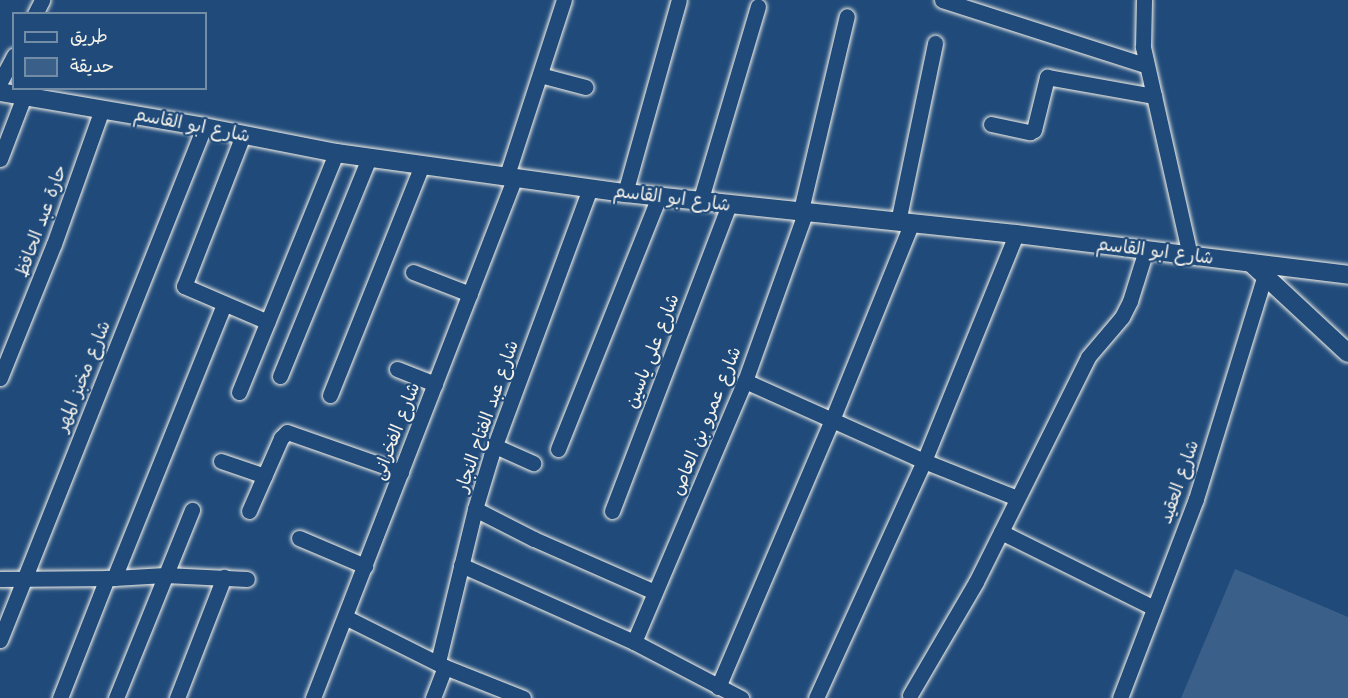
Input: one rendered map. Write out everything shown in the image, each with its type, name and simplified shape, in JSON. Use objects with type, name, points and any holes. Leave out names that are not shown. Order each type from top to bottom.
[{"type":"street","name":"شارع الفخرانى","points":[[313,698],[470,294],[511,176],[564,0]]},
{"type":"street","points":[[625,193],[679,0]]},
{"type":"street","points":[[942,0],[1148,66]]},
{"type":"street","points":[[1139,2],[1143,46],[1190,255]]},
{"type":"street","points":[[700,202],[758,6]]},
{"type":"street","name":"شارع عمرو بن العاص","points":[[634,642],[745,381],[804,211],[847,16]]},
{"type":"street","points":[[718,687],[832,420],[905,223],[935,44]]},
{"type":"street","points":[[0,82],[12,60]]},
{"type":"street","points":[[540,75],[585,87]]},
{"type":"street","points":[[991,124],[1030,132],[1034,130],[1047,77],[1154,96]]},
{"type":"street","name":"شارع ابو القاسم","points":[[0,92],[204,127],[336,153],[625,193],[1016,234],[1348,275]]},
{"type":"street","points":[[0,159],[24,96]]},
{"type":"street","name":"حارة عبد الحافظ","points":[[0,378],[54,244],[102,109]]},
{"type":"street","name":"شارع مخبز المهر","points":[[0,640],[204,127]]},
{"type":"street","points":[[243,135],[184,286],[186,289],[267,322]]},
{"type":"street","points":[[239,392],[336,153]]},
{"type":"street","points":[[279,376],[369,158]]},
{"type":"street","points":[[330,395],[422,165]]},
{"type":"street","name":"شارع عبد الفتاح النجار","points":[[433,698],[475,509],[495,446],[590,188]]},
{"type":"street","points":[[558,449],[659,197]]},
{"type":"street","name":"شارع على ياسين","points":[[612,511],[729,205]]},
{"type":"street","points":[[816,698],[924,461],[1016,234]]},
{"type":"street","points":[[910,695],[976,582],[1088,357],[1122,317],[1130,301],[1146,250]]},
{"type":"street","points":[[1251,263],[1348,353]]},
{"type":"street","points":[[413,272],[470,294]]},
{"type":"street","name":"شارع العقيد","points":[[1120,698],[1196,499],[1265,275]]},
{"type":"street","points":[[60,698],[224,304]]},
{"type":"street","points":[[397,369],[435,384]]},
{"type":"street","points":[[745,381],[924,461],[1017,498]]},
{"type":"street","points":[[249,511],[281,438],[287,432],[401,472]]},
{"type":"street","points":[[495,446],[533,464]]},
{"type":"street","points":[[221,461],[264,476]]},
{"type":"street","points":[[475,509],[534,539],[655,592]]},
{"type":"street","points":[[116,698],[192,510]]},
{"type":"street","points":[[1001,532],[1154,608]]},
{"type":"street","points":[[299,538],[365,566]]},
{"type":"street","points":[[461,565],[634,642],[741,698]]},
{"type":"street","points":[[0,579],[165,575],[247,579]]},
{"type":"street","points":[[177,698],[224,577]]},
{"type":"street","points":[[345,617],[442,665],[523,698]]},
{"type":"green space","points":[[1235,569],[1348,617],[1348,698],[1181,698]]}]
